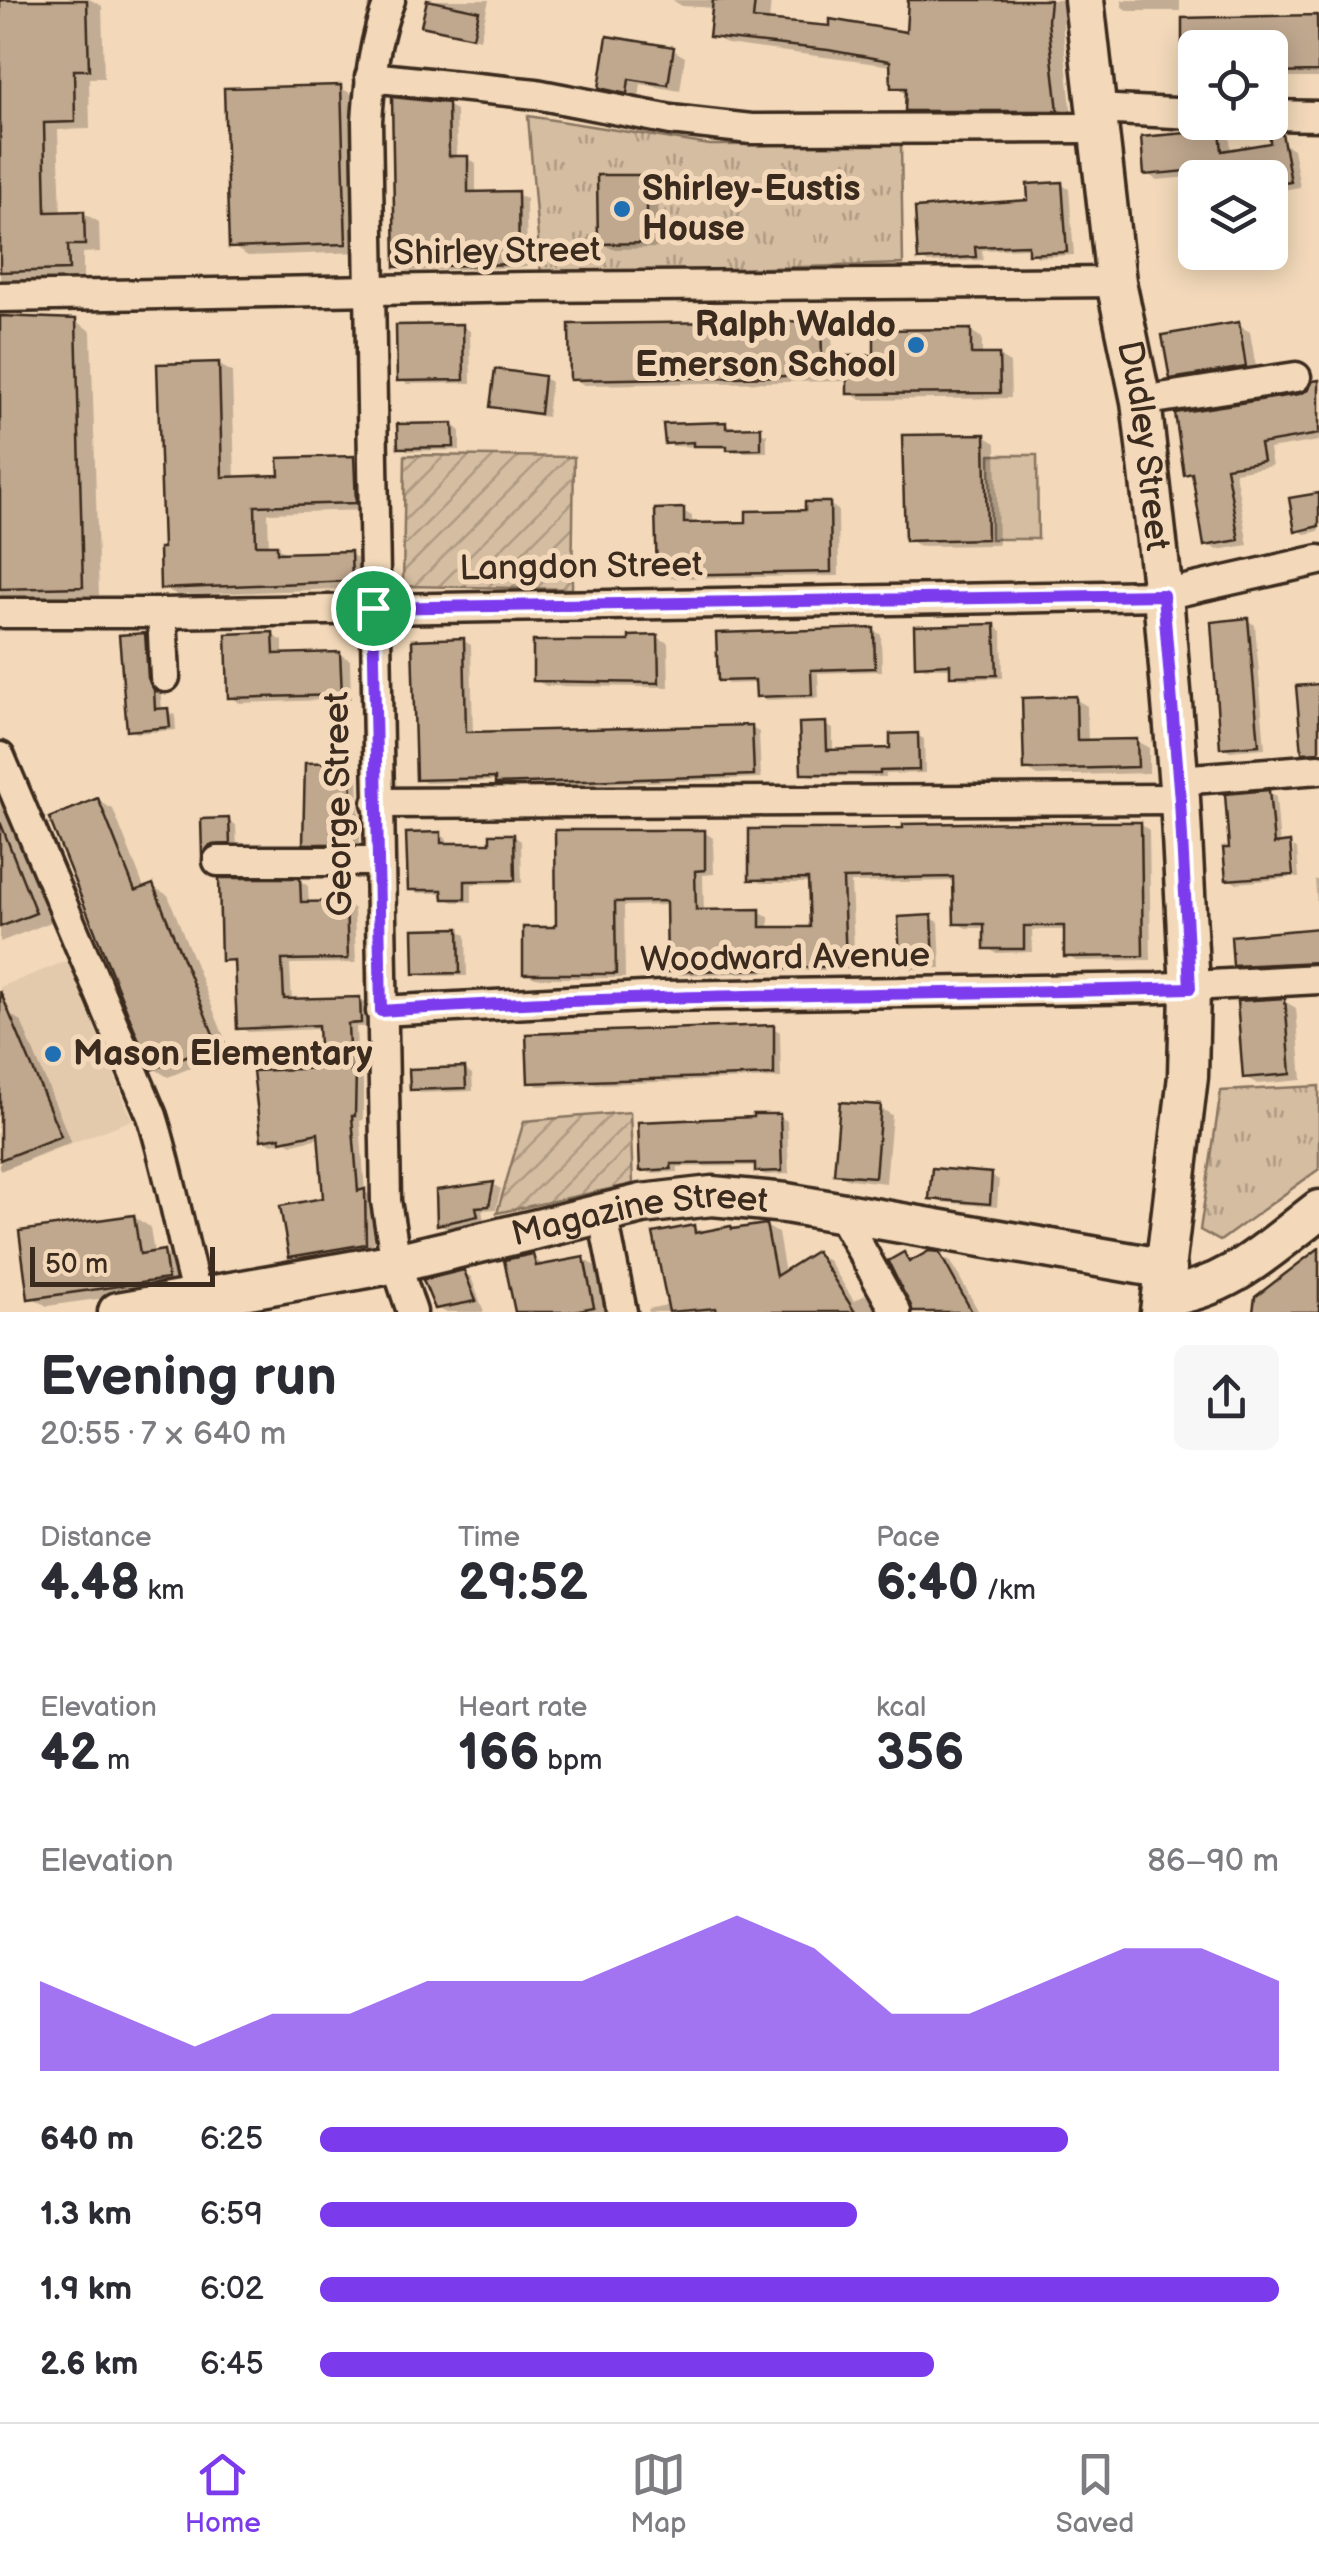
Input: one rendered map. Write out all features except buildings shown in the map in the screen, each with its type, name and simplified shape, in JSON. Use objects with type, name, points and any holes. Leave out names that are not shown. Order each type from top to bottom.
[{"type":"main road","name":"Dudley Street","points":[[1084,0],[1116,282],[1141,401],[1163,595],[1179,790],[1190,988],[1186,1118],[1170,1297]]},
{"type":"main road","name":"Magazine Street","points":[[118,1312],[396,1262],[602,1212],[712,1196],[786,1202],[840,1212],[1170,1297]]},
{"type":"main road","points":[[1170,1297],[1210,1287],[1238,1271],[1319,1210]]},
{"type":"street","name":"George Street","points":[[390,0],[379,26],[367,121],[373,608],[386,1201],[396,1262],[412,1312]]},
{"type":"street","points":[[370,77],[536,94],[672,120],[751,129],[1178,115]]},
{"type":"street","points":[[1288,115],[1319,116]]},
{"type":"street","name":"Shirley Street","points":[[0,297],[1116,282]]},
{"type":"street","points":[[1141,401],[1296,377]]},
{"type":"street","name":"Langdon Street","points":[[0,613],[1163,595],[1319,560]]},
{"type":"street","points":[[162,613],[165,676]]},
{"type":"street","points":[[0,757],[152,1116],[198,1300]]},
{"type":"street","points":[[377,803],[1179,790],[1319,769]]},
{"type":"street","points":[[218,861],[378,861]]},
{"type":"street","name":"Woodward Avenue","points":[[381,1011],[662,996],[1190,988],[1319,980]]},
{"type":"street","points":[[602,1212],[622,1312]]},
{"type":"street","points":[[840,1212],[896,1312]]},
{"type":"shaded area","name":"Mason Elementary","points":[[69,960],[132,1120],[0,1171],[0,987]]},
{"type":"green space","points":[[528,116],[710,145],[901,144],[903,264],[541,275]]},
{"type":"green space","points":[[405,455],[574,457],[572,589],[403,586]]},
{"type":"green space","points":[[990,455],[1037,455],[1038,539],[991,539]]},
{"type":"green space","points":[[1319,1086],[1319,1169],[1220,1241],[1200,1230],[1221,1091]]},
{"type":"green space","points":[[630,1112],[633,1184],[497,1213],[524,1121]]},
{"type":"place","name":"Shirley-Eustis House","points":[[622,209]]},
{"type":"place","name":"Ralph Waldo Emerson School","points":[[916,345]]},
{"type":"place","name":"Mason Elementary","points":[[53,1054]]},
{"type":"route","points":[[1163,595],[1190,988],[662,996],[381,1011],[373,608],[1163,595]]}]
